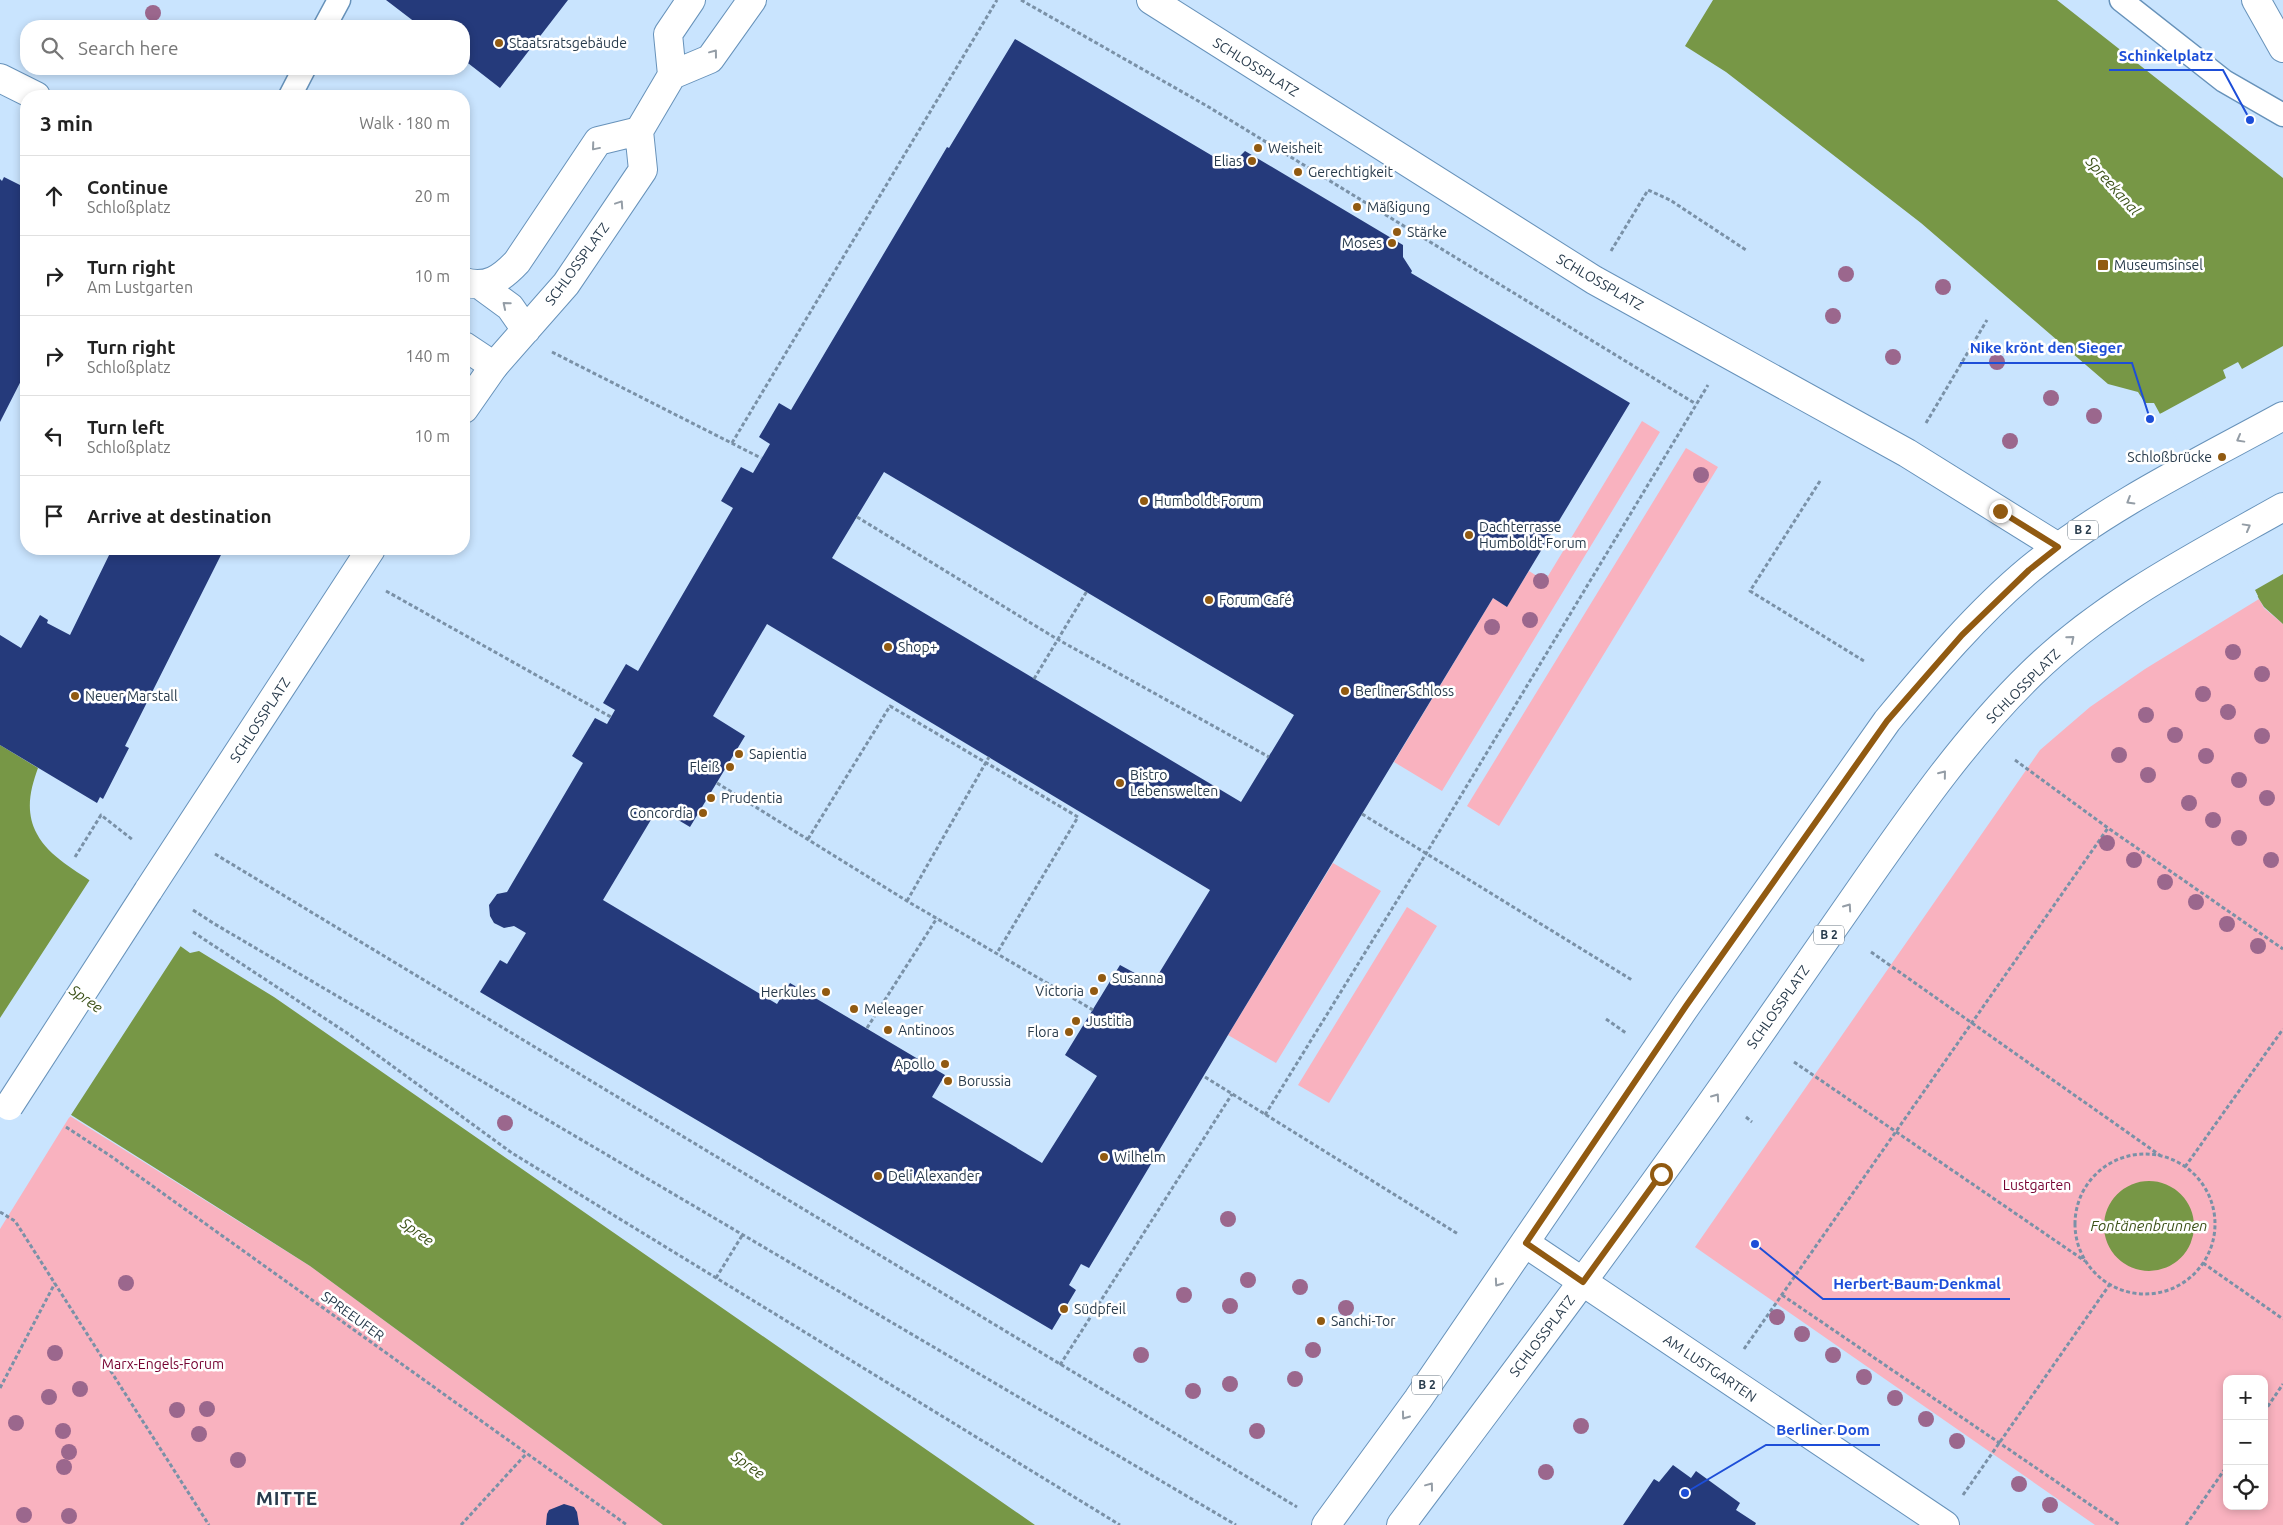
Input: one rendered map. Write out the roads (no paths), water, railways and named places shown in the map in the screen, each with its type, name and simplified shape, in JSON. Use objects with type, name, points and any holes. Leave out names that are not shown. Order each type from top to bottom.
[{"type":"street","points":[[672,76],[668,34],[691,0]]},
{"type":"street","points":[[472,284],[501,279],[517,262],[598,141],[639,131],[672,76],[710,59],[752,0]]},
{"type":"street","name":"SCHLOSSPLATZ","points":[[1150,0],[1594,280],[1907,453],[2058,547]]},
{"type":"street","points":[[2256,0],[2283,48]]},
{"type":"street","points":[[0,78],[24,90]]},
{"type":"street","name":"SCHLOSSPLATZ","points":[[470,400],[494,366],[566,284],[643,170],[639,131]]},
{"type":"street","points":[[472,284],[510,307],[526,330]]},
{"type":"street","points":[[470,350],[494,366]]},
{"type":"street","name":"B 2","points":[[1315,1518],[1418,1399],[1686,1006],[1887,721],[1962,635],[2022,576],[2082,530],[2172,476],[2283,416]]},
{"type":"street","name":"SCHLOSSPLATZ","points":[[1401,1525],[1583,1282],[1693,1131],[1928,793],[1974,735],[2031,674],[2088,625],[2117,604],[2283,507]]},
{"type":"street","name":"SCHLOSSPLATZ","points":[[4,1113],[367,555]]},
{"type":"street","name":"AM LUSTGARTEN","points":[[1526,1243],[1724,1378],[1944,1524]]},
{"type":"lane","points":[[329,20],[339,0]]},
{"type":"lane","points":[[2121,0],[2224,82],[2283,115]]},
{"type":"lane","points":[[293,90],[301,75]]},
{"type":"water","name":"Spreekanal","points":[[1713,0],[2057,0],[2283,178],[2283,624],[2264,607],[2259,599],[2166,412],[2160,414],[2154,403],[2145,403],[2138,392],[2108,384],[1921,223],[1726,72],[1685,46]]},
{"type":"water","name":"Spree","points":[[0,745],[38,768],[31,793],[31,818],[33,826],[42,842],[56,857],[190,953],[199,951],[274,997],[1035,1525],[663,1525],[310,1266],[0,1070]]},
{"type":"water","name":"Fontänenbrunnen","points":[[2149,1181],[2166,1185],[2181,1194],[2190,1209],[2194,1226],[2190,1243],[2181,1258],[2166,1267],[2149,1271],[2132,1267],[2117,1258],[2108,1243],[2104,1226],[2108,1209],[2117,1194],[2132,1185]]},
{"type":"place","name":"Staatsratsgebäude","points":[[499,43]]},
{"type":"place","name":"Schinkelplatz","points":[[2250,120]]},
{"type":"place","name":"Weisheit","points":[[1258,148]]},
{"type":"place","name":"Elias","points":[[1252,161]]},
{"type":"place","name":"Gerechtigkeit","points":[[1298,172]]},
{"type":"place","name":"Mäßigung","points":[[1357,207]]},
{"type":"place","name":"Stärke","points":[[1397,232]]},
{"type":"place","name":"Moses","points":[[1392,243]]},
{"type":"place","name":"Museumsinsel","points":[[2103,265]]},
{"type":"place","name":"Nike krönt den Sieger","points":[[2150,419]]},
{"type":"place","name":"Schloßbrücke","points":[[2222,457]]},
{"type":"place","name":"Humboldt Forum","points":[[1144,501]]},
{"type":"place","name":"Dachterrasse Humboldt Forum","points":[[1469,535]]},
{"type":"place","name":"Forum Café","points":[[1209,600]]},
{"type":"place","name":"Shop+","points":[[888,647]]},
{"type":"place","name":"Berliner Schloss","points":[[1345,691]]},
{"type":"place","name":"Neuer Marstall","points":[[75,696]]},
{"type":"place","name":"Sapientia","points":[[739,754]]},
{"type":"place","name":"Fleiß","points":[[730,767]]},
{"type":"place","name":"Bistro Lebenswelten","points":[[1120,783]]},
{"type":"place","name":"Prudentia","points":[[711,798]]},
{"type":"place","name":"Concordia","points":[[703,813]]},
{"type":"place","name":"Susanna","points":[[1102,978]]},
{"type":"place","name":"Victoria","points":[[1094,991]]},
{"type":"place","name":"Herkules","points":[[826,992]]},
{"type":"place","name":"Meleager","points":[[854,1009]]},
{"type":"place","name":"Justitia","points":[[1076,1021]]},
{"type":"place","name":"Antinoos","points":[[888,1030]]},
{"type":"place","name":"Flora","points":[[1069,1032]]},
{"type":"place","name":"Apollo","points":[[945,1064]]},
{"type":"place","name":"Borussia","points":[[948,1081]]},
{"type":"place","name":"Wilhelm","points":[[1104,1157]]},
{"type":"place","name":"Deli Alexander","points":[[878,1176]]},
{"type":"place","name":"Herbert-Baum-Denkmal","points":[[1755,1244]]},
{"type":"place","name":"Südpfeil","points":[[1064,1309]]},
{"type":"place","name":"Sanchi-Tor","points":[[1321,1321]]},
{"type":"place","name":"Berliner Dom","points":[[1685,1493]]},
{"type":"district","name":"MITTE","points":[[287,1498]]},
{"type":"park label","name":"Lustgarten","points":[[2037,1185]]},
{"type":"park label","name":"Marx-Engels-Forum","points":[[163,1364]]}]
